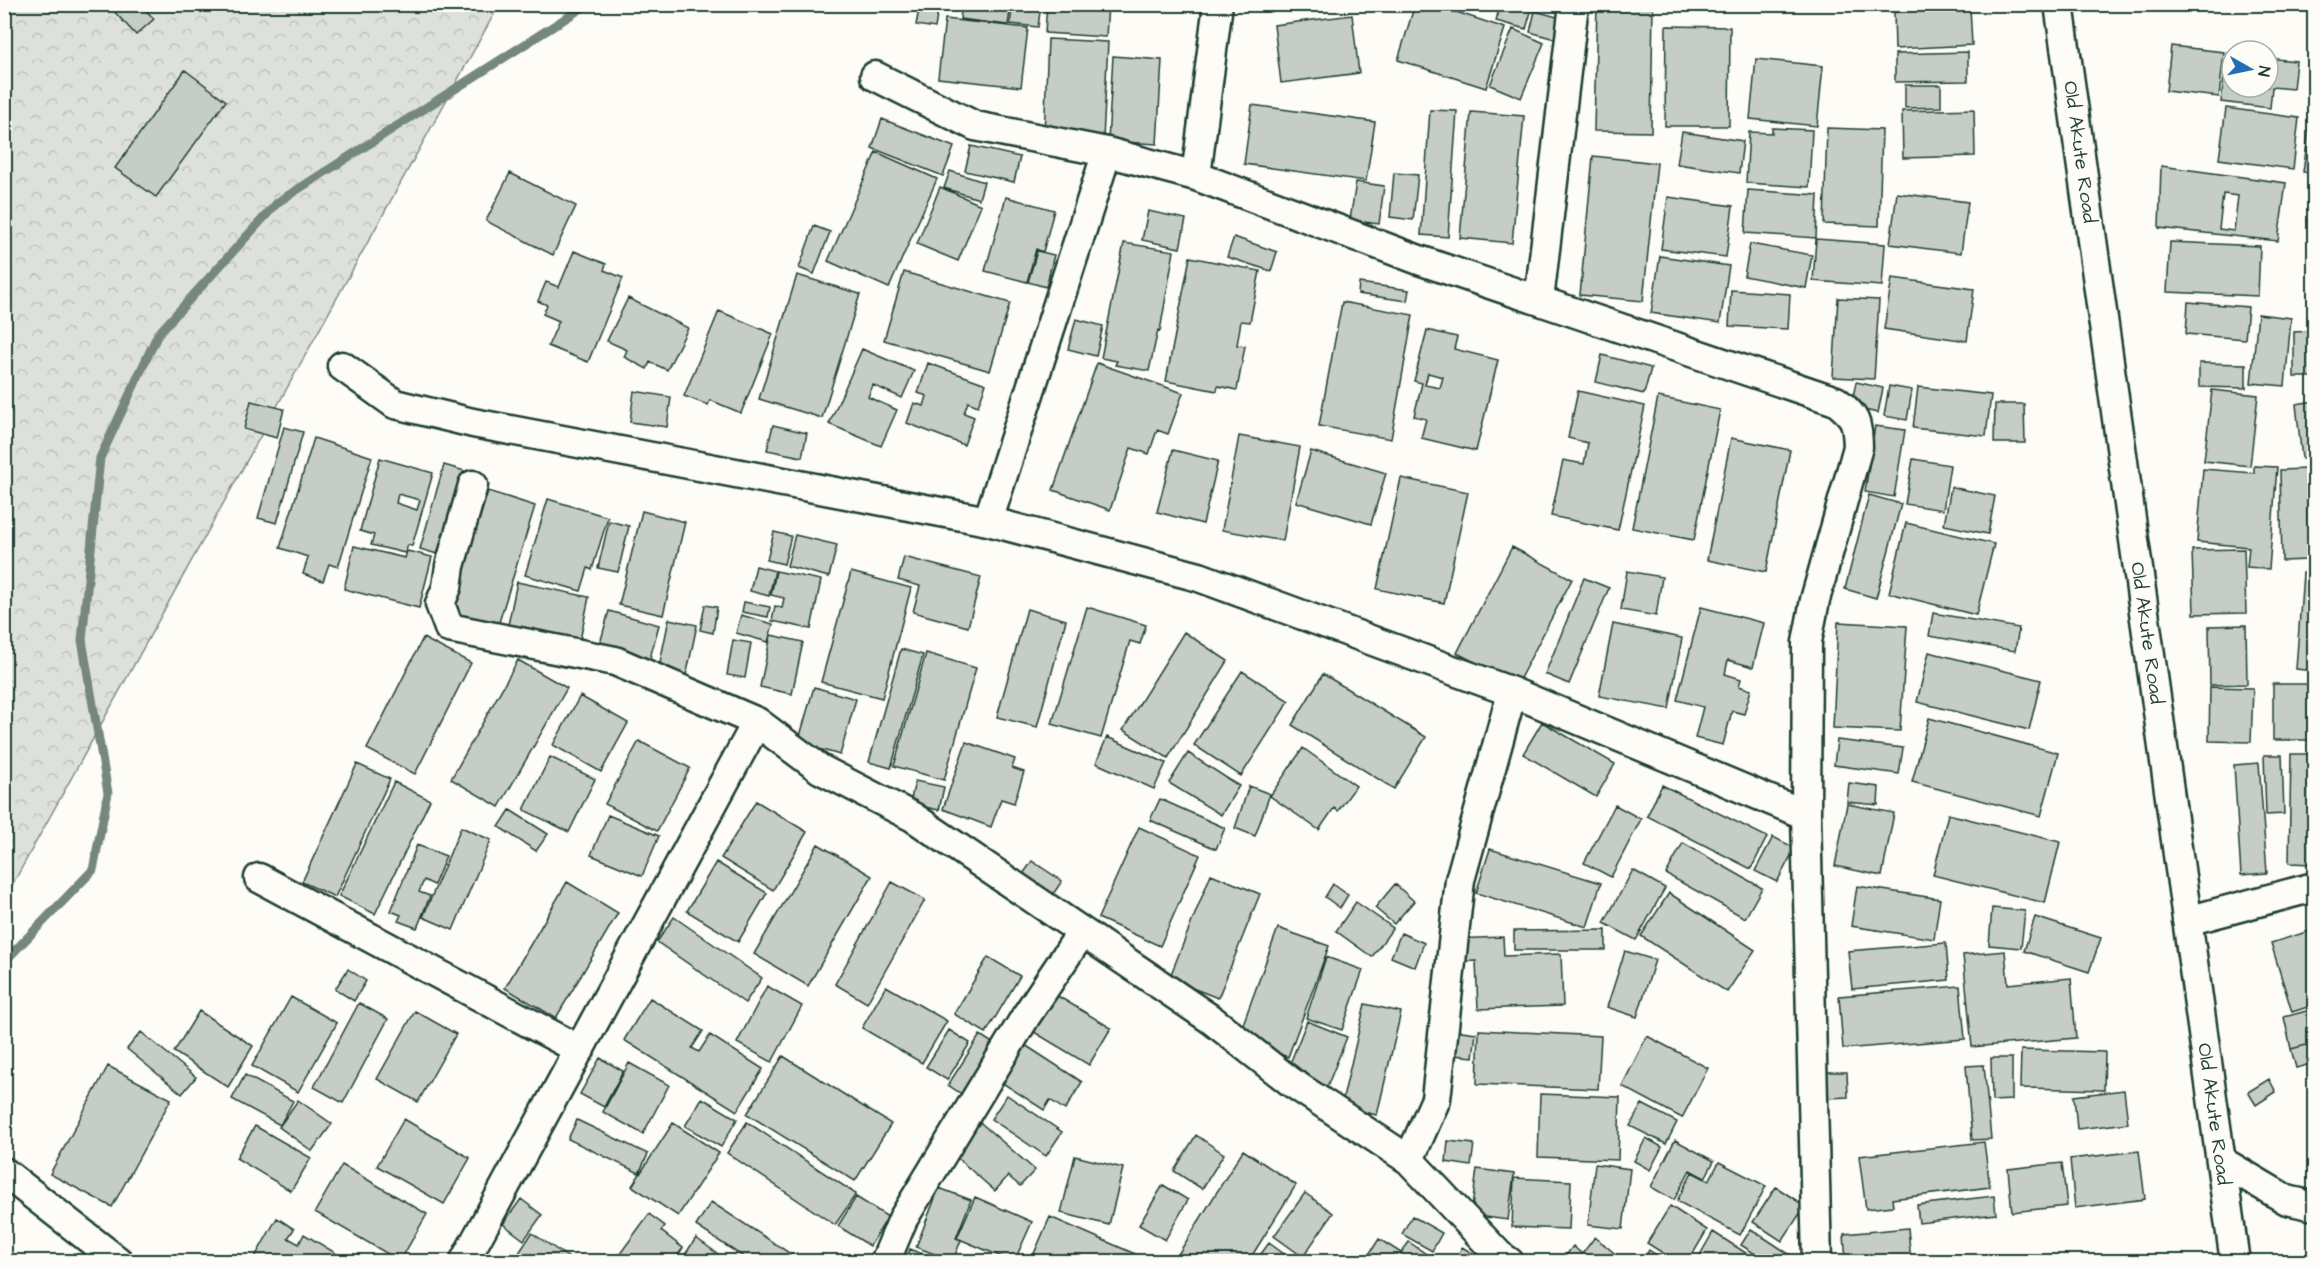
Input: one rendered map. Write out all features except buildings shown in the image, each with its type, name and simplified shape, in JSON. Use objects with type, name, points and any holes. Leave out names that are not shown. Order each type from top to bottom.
[{"type":"street","points":[[1196,176],[1218,4]]},
{"type":"street","points":[[1539,300],[1574,4]]},
{"type":"street","name":"Old Akute Road","points":[[2059,4],[2235,1262]]},
{"type":"street","points":[[875,76],[975,126],[1107,152],[1196,176],[1419,260],[1836,401],[1851,413],[1857,430],[1858,447],[1815,600],[1807,642],[1806,815],[1817,1262]]},
{"type":"street","points":[[988,521],[1107,152]]},
{"type":"street","points":[[342,366],[395,404],[473,423],[988,521],[1199,577],[1512,692],[1806,815]]},
{"type":"street","points":[[473,485],[450,566],[447,586],[440,604],[448,628],[615,661],[757,722],[820,769],[913,817],[1212,1020],[1291,1082],[1409,1160],[1499,1255],[1509,1262]]},
{"type":"street","points":[[1409,1160],[1436,1099],[1460,880],[1512,692]]},
{"type":"street","points":[[464,1262],[757,722]]},
{"type":"street","points":[[259,878],[580,1050]]},
{"type":"street","points":[[2187,921],[2314,887]]},
{"type":"street","points":[[885,1262],[909,1209],[1026,1016],[1083,932]]},
{"type":"street","points":[[2221,1161],[2287,1200],[2314,1206]]},
{"type":"street","points":[[4,1172],[119,1262]]},
{"type":"green space","points":[[5,5],[499,5],[5,898]]},
{"type":"waterway","points":[[4,962],[93,870],[108,793],[82,640],[100,458],[158,334],[278,202],[588,4]]}]
